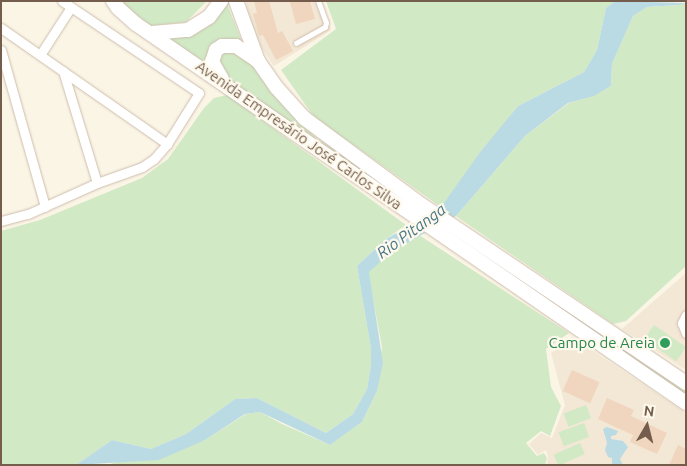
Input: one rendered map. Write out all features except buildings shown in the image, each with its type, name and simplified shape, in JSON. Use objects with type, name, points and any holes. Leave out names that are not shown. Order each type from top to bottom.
[{"type":"main road","name":"Avenida Empresário José Carlos Silva","points":[[113,1],[127,16],[226,84],[414,207],[470,236],[686,382]]},
{"type":"main road","points":[[152,33],[188,30],[209,17],[221,1]]},
{"type":"main road","name":"Avenida Empresário José Carlos Silva","points":[[236,1],[258,61],[276,87],[304,118],[463,249],[686,403]]},
{"type":"main road","points":[[226,84],[212,62],[216,50],[230,44],[258,61]]},
{"type":"street","points":[[1,221],[22,217],[97,183],[142,167],[154,159],[167,144],[199,93],[62,1]]},
{"type":"street","points":[[40,55],[71,8]]},
{"type":"street","points":[[1,28],[167,144]]},
{"type":"street","points":[[1,50],[45,207]]},
{"type":"street","points":[[63,71],[97,183]]},
{"type":"street","points":[[686,315],[682,323],[686,333]]},
{"type":"lane","points":[[296,43],[325,27],[326,23],[318,1]]},
{"type":"shaded area","points":[[246,1],[321,1],[331,30],[274,66],[259,44],[249,18]]},
{"type":"shaded area","points":[[686,273],[686,370],[622,329]]},
{"type":"shaded area","points":[[572,337],[686,413],[686,465],[547,465],[548,457],[546,450],[538,455],[529,444],[541,433],[552,438],[565,405],[551,353]]},
{"type":"green space","points":[[120,1],[207,1],[186,22],[150,26],[131,15]]},
{"type":"green space","points":[[226,1],[248,57],[285,105],[315,137],[686,389],[686,396],[165,37]]},
{"type":"green space","points":[[326,1],[615,1],[606,8],[597,50],[584,72],[518,106],[441,207],[314,117],[281,70],[336,29]]},
{"type":"green space","points":[[686,3],[686,266],[626,321],[613,324],[456,216],[525,136],[569,103],[593,96],[611,86],[612,64],[633,16],[647,7]]},
{"type":"green space","points":[[227,95],[406,225],[386,239],[357,266],[371,349],[371,365],[367,389],[353,414],[326,433],[257,398],[235,399],[186,434],[151,449],[112,440],[76,465],[1,465],[1,231],[40,220],[142,178],[168,159],[204,108],[214,98]]},
{"type":"green space","points":[[419,235],[569,333],[546,349],[551,387],[561,406],[550,436],[541,431],[526,443],[537,456],[544,453],[547,458],[545,465],[106,465],[205,440],[246,414],[260,412],[330,445],[362,422],[377,391],[382,347],[368,272],[394,250]]},
{"type":"green space","name":"Campo de Areia","points":[[654,325],[686,347],[676,361],[644,339]]},
{"type":"green space","points":[[586,405],[591,418],[569,427],[564,414]]},
{"type":"green space","points":[[584,423],[589,437],[564,446],[559,432]]},
{"type":"green space","points":[[580,443],[585,454],[560,465],[558,465],[554,455]]},
{"type":"water","name":"Rio Pitanga","points":[[615,1],[686,3],[647,7],[633,16],[612,64],[611,86],[594,96],[568,103],[525,136],[456,216],[394,250],[369,272],[383,363],[377,391],[362,422],[330,445],[260,412],[245,414],[205,440],[159,460],[76,465],[112,440],[151,449],[186,434],[235,399],[257,398],[326,433],[353,414],[367,389],[371,365],[371,349],[357,266],[386,239],[441,207],[481,151],[518,106],[584,72],[597,50],[606,8]]},
{"type":"water","points":[[607,427],[618,431],[616,435],[611,436],[611,439],[623,441],[628,447],[620,459],[623,465],[612,465],[612,458],[608,457],[605,450],[607,443],[603,429]]},
{"type":"place","name":"Campo de Areia","points":[[665,343]]}]
